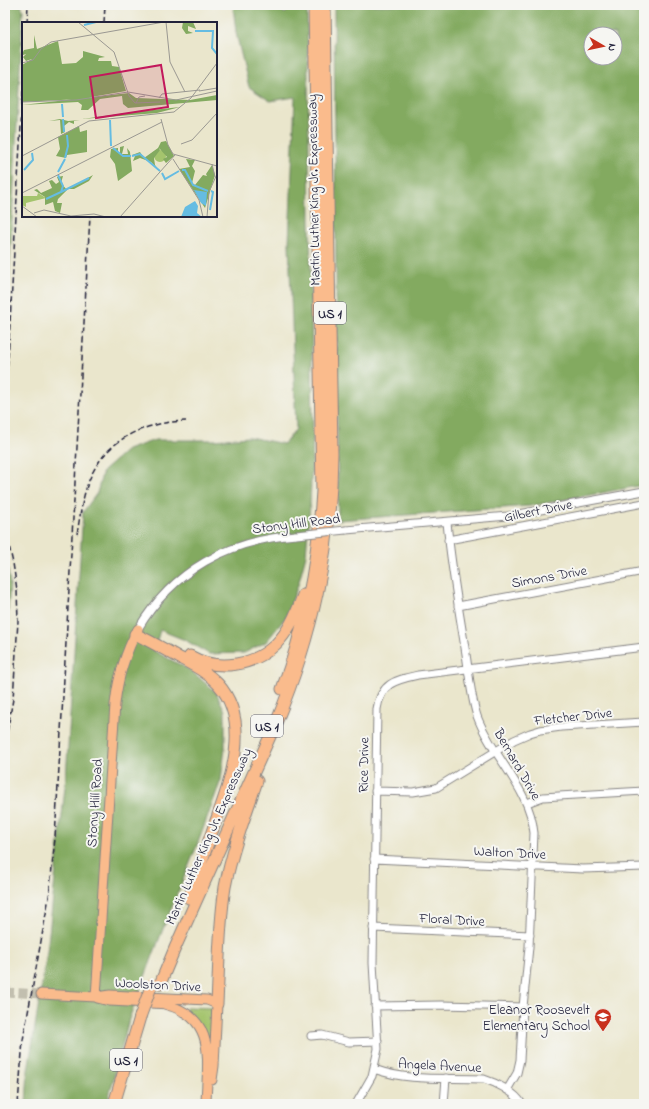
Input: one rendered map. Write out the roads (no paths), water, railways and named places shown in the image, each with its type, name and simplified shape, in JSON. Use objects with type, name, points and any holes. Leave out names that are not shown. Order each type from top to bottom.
[{"type":"highway","name":"Martin Luther King Jr. Expressway","points":[[114,1104],[156,984],[189,898],[283,686],[304,617],[312,581],[321,509],[322,454],[314,5]]},
{"type":"highway","name":"Martin Luther King Jr. Expressway","points":[[156,984],[174,948],[283,706],[302,654],[316,600],[326,546],[332,491],[332,446],[325,5]]},
{"type":"highway","points":[[137,632],[193,658],[208,663],[220,665],[235,664],[258,657],[276,644],[286,632],[294,618],[304,593],[317,545]]},
{"type":"highway","points":[[137,632],[210,676],[224,692],[230,704],[234,718],[236,741],[230,777],[189,898]]},
{"type":"highway","points":[[217,1004],[222,914],[228,875],[242,824],[283,706]]},
{"type":"highway","name":"Martin Luther King Jr. Expressway","points":[[121,1104],[144,1017]]},
{"type":"main road","name":"Stony Hill Road","points":[[96,997],[115,699],[122,666],[137,632]]},
{"type":"main road","name":"Woolston Drive","points":[[41,994],[96,997],[110,995],[207,1000],[217,1004]]},
{"type":"main road","name":"Woolston Drive","points":[[96,997],[109,1001],[206,1006],[217,1004]]},
{"type":"main road","name":"Woolston Drive","points":[[164,1004],[187,1013],[195,1021],[203,1033],[208,1052],[206,1104]]},
{"type":"main road","name":"Woolston Drive","points":[[210,1104],[214,1066],[217,1004]]},
{"type":"street","name":"Stony Hill Road","points":[[137,632],[156,603],[186,574],[205,561],[225,551],[245,544],[275,537],[446,522],[528,512],[644,491]]},
{"type":"street","points":[[630,494],[633,506]]},
{"type":"street","name":"Gilbert Drive","points":[[448,540],[644,504]]},
{"type":"street","name":"Bernard Drive","points":[[446,522],[458,606],[477,715],[486,735],[527,803],[533,823],[530,935],[519,1067],[507,1090]]},
{"type":"street","name":"Simons Drive","points":[[458,606],[644,571]]},
{"type":"street","name":"Rice Drive","points":[[356,1104],[374,1069],[378,1049],[373,976],[375,791],[377,709],[380,697],[385,688],[394,681],[402,678],[644,647]]},
{"type":"street","name":"Fletcher Drive","points":[[375,791],[413,792],[428,790],[444,783],[522,736],[540,730],[561,727],[644,722]]},
{"type":"street","points":[[527,803],[543,797],[644,791]]},
{"type":"street","name":"Walton Drive","points":[[374,859],[583,869],[644,867]]},
{"type":"street","name":"Floral Drive","points":[[373,928],[530,935]]},
{"type":"street","points":[[375,1006],[441,1005],[523,1007]]},
{"type":"street","points":[[311,1036],[322,1035],[349,1042],[378,1041]]},
{"type":"street","name":"Angela Avenue","points":[[374,1069],[404,1077],[491,1081],[517,1097],[522,1104]]},
{"type":"street","points":[[444,1104],[446,1078]]},
{"type":"tunnel","points":[[5,992],[41,994]]},
{"type":"railway","points":[[27,22],[28,5]]},
{"type":"railway","points":[[104,22],[105,5]]},
{"type":"railway","points":[[5,411],[22,109]]},
{"type":"railway","points":[[18,1104],[23,1040],[49,897],[55,838],[90,217]]},
{"type":"railway","points":[[77,534],[88,483],[95,468],[104,455],[127,436],[140,430],[170,422],[186,421]]},
{"type":"railway","points":[[5,529],[13,563],[17,590],[18,621],[13,699],[5,744]]},
{"type":"place","name":"Eleanor Roosevelt Elementary School","points":[[603,1032]]}]
